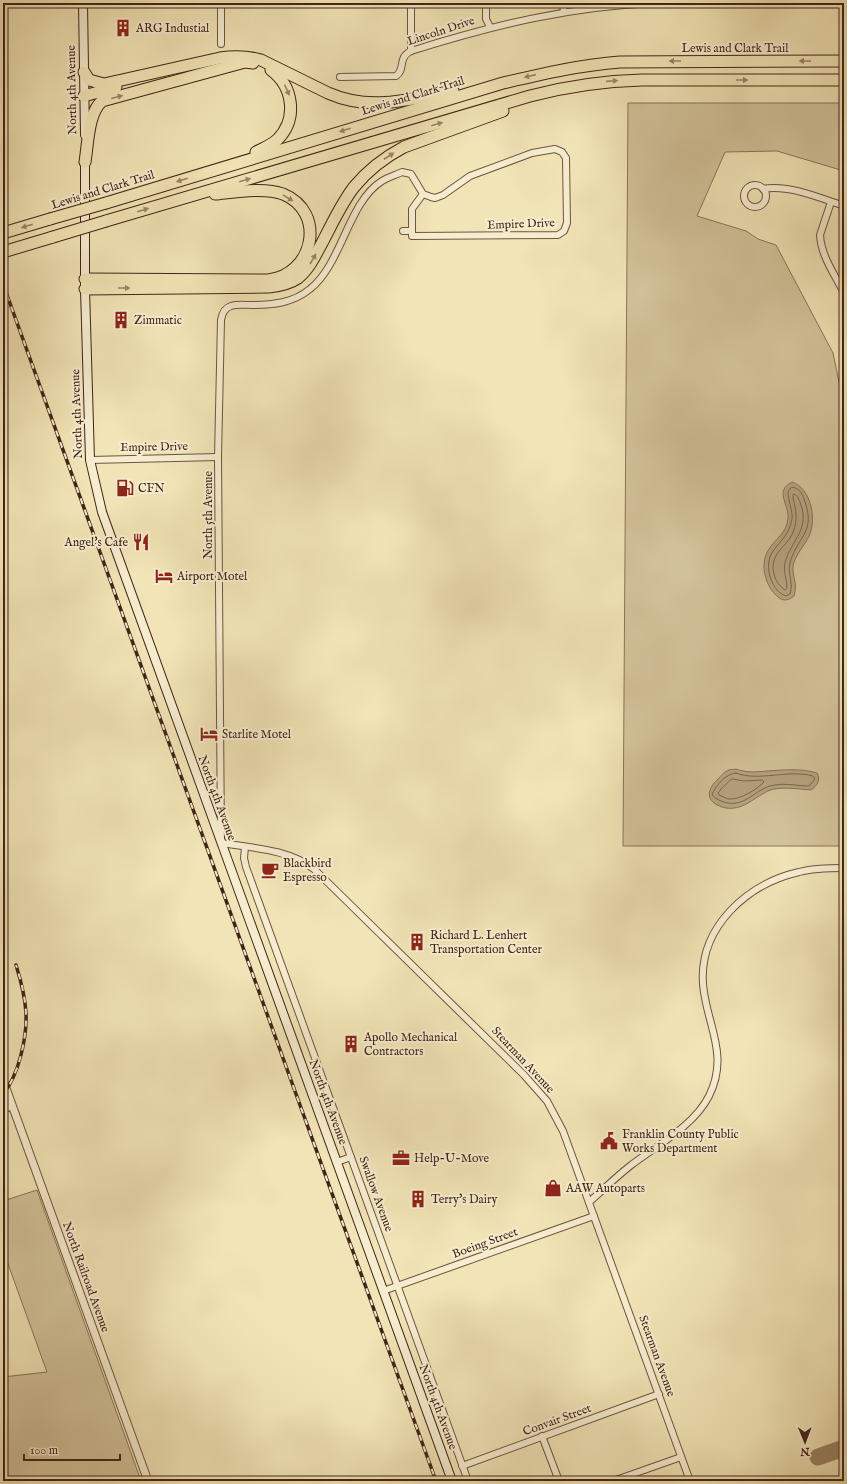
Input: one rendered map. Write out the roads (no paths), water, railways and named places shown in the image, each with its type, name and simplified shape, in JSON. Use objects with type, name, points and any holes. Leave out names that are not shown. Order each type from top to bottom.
[{"type":"highway","points":[[84,72],[89,80],[104,84],[220,58],[242,57],[261,60],[336,97],[348,101],[370,104],[390,103],[503,83]]},
{"type":"highway","points":[[84,96],[220,58]]},
{"type":"highway","name":"Lewis and Clark Trail","points":[[3,233],[503,83],[577,67],[620,62],[844,61]]},
{"type":"highway","points":[[85,162],[92,118],[96,105],[102,101],[245,62],[270,69],[280,78],[288,91],[291,112],[287,126],[279,138],[267,147],[219,168]]},
{"type":"highway","points":[[8,251],[530,96],[574,86],[642,80],[844,80]]},
{"type":"highway","points":[[85,284],[276,287],[291,282],[308,268],[342,207],[355,187],[363,177],[382,160],[404,147],[574,86]]},
{"type":"highway","points":[[84,96],[102,101]]},
{"type":"highway","points":[[85,284],[280,278],[298,266],[306,254],[310,241],[307,220],[300,207],[283,194],[269,191],[238,191],[181,199]]},
{"type":"main road","name":"North 4th Avenue","points":[[83,3],[85,284],[90,460],[102,512],[452,1481]]},
{"type":"street","points":[[221,3],[221,44]]},
{"type":"street","points":[[411,3],[411,50]]},
{"type":"street","points":[[486,3],[486,19],[490,27]]},
{"type":"street","points":[[562,3],[564,12]]},
{"type":"street","name":"Lincoln Drive","points":[[340,77],[396,76],[400,72],[402,59],[407,52],[411,50],[513,21],[603,7],[658,3]]},
{"type":"street","name":"Empire Drive","points":[[412,231],[412,236],[558,236],[564,231],[567,223],[566,158],[562,152],[555,149],[532,153],[470,176],[439,197],[431,197],[423,194]]},
{"type":"street","name":"North 5th Avenue","points":[[221,843],[218,457],[220,328],[222,314],[231,306],[272,304],[296,298],[304,294],[318,282],[328,267],[362,203],[382,181],[402,172],[411,174],[423,194]]},
{"type":"street","points":[[763,189],[772,187],[791,190],[844,206]]},
{"type":"street","points":[[403,231],[412,231],[412,209],[423,194]]},
{"type":"street","points":[[831,202],[820,235],[820,241],[844,293]]},
{"type":"street","name":"Empire Drive","points":[[90,460],[218,457]]},
{"type":"street","name":"Stearman Avenue","points":[[221,843],[289,855],[306,863],[314,869],[533,1083],[547,1101],[559,1121],[690,1481]]},
{"type":"street","name":"Swallow Avenue","points":[[245,847],[244,858],[246,867],[468,1481]]},
{"type":"street","points":[[589,1202],[622,1172],[685,1125],[697,1114],[709,1095],[716,1072],[718,1054],[704,992],[703,971],[707,948],[718,925],[727,913],[740,901],[772,881],[807,870],[844,868]]},
{"type":"street","name":"North Railroad Avenue","points":[[3,1080],[148,1481]]},
{"type":"street","points":[[3,1110],[12,1106]]},
{"type":"street","points":[[337,1162],[351,1157]]},
{"type":"street","name":"Boeing Street","points":[[384,1291],[594,1216]]},
{"type":"street","name":"Convair Street","points":[[462,1466],[659,1394]]},
{"type":"street","points":[[542,1436],[559,1481]]},
{"type":"street","points":[[613,1481],[681,1457]]},
{"type":"water","points":[[792,482],[799,485],[808,497],[811,505],[812,521],[809,536],[793,566],[795,583],[794,596],[784,600],[780,599],[770,587],[765,574],[764,561],[769,549],[786,528],[788,513],[783,494],[784,489]]},
{"type":"water","points":[[736,769],[751,772],[805,770],[817,773],[819,778],[817,785],[811,790],[778,788],[762,794],[740,807],[726,808],[715,804],[711,800],[709,793],[711,788],[725,772]]},
{"type":"railway","points":[[3,284],[436,1481]]},
{"type":"railway","points":[[3,1094],[9,1086],[18,1066],[25,1033],[25,1001],[16,965]]},
{"type":"place","name":"ARG Industial","points":[[123,28]]},
{"type":"place","name":"Zimmatic","points":[[121,320]]},
{"type":"place","name":"CFN","points":[[125,488]]},
{"type":"place","name":"Angel's Cafe","points":[[141,542]]},
{"type":"place","name":"Airport Motel","points":[[164,576]]},
{"type":"place","name":"Starlite Motel","points":[[209,734]]},
{"type":"place","name":"Blackbird Espresso","points":[[270,870]]},
{"type":"place","name":"Richard L. Lenhert Transportation Center","points":[[417,942]]},
{"type":"place","name":"Apollo Mechanical Contractors","points":[[351,1044]]},
{"type":"place","name":"Franklin County Public Works Department","points":[[609,1141]]},
{"type":"place","name":"Help-U-Move","points":[[401,1158]]},
{"type":"place","name":"AAW Autoparts","points":[[553,1188]]},
{"type":"place","name":"Terry's Dairy","points":[[418,1199]]}]
